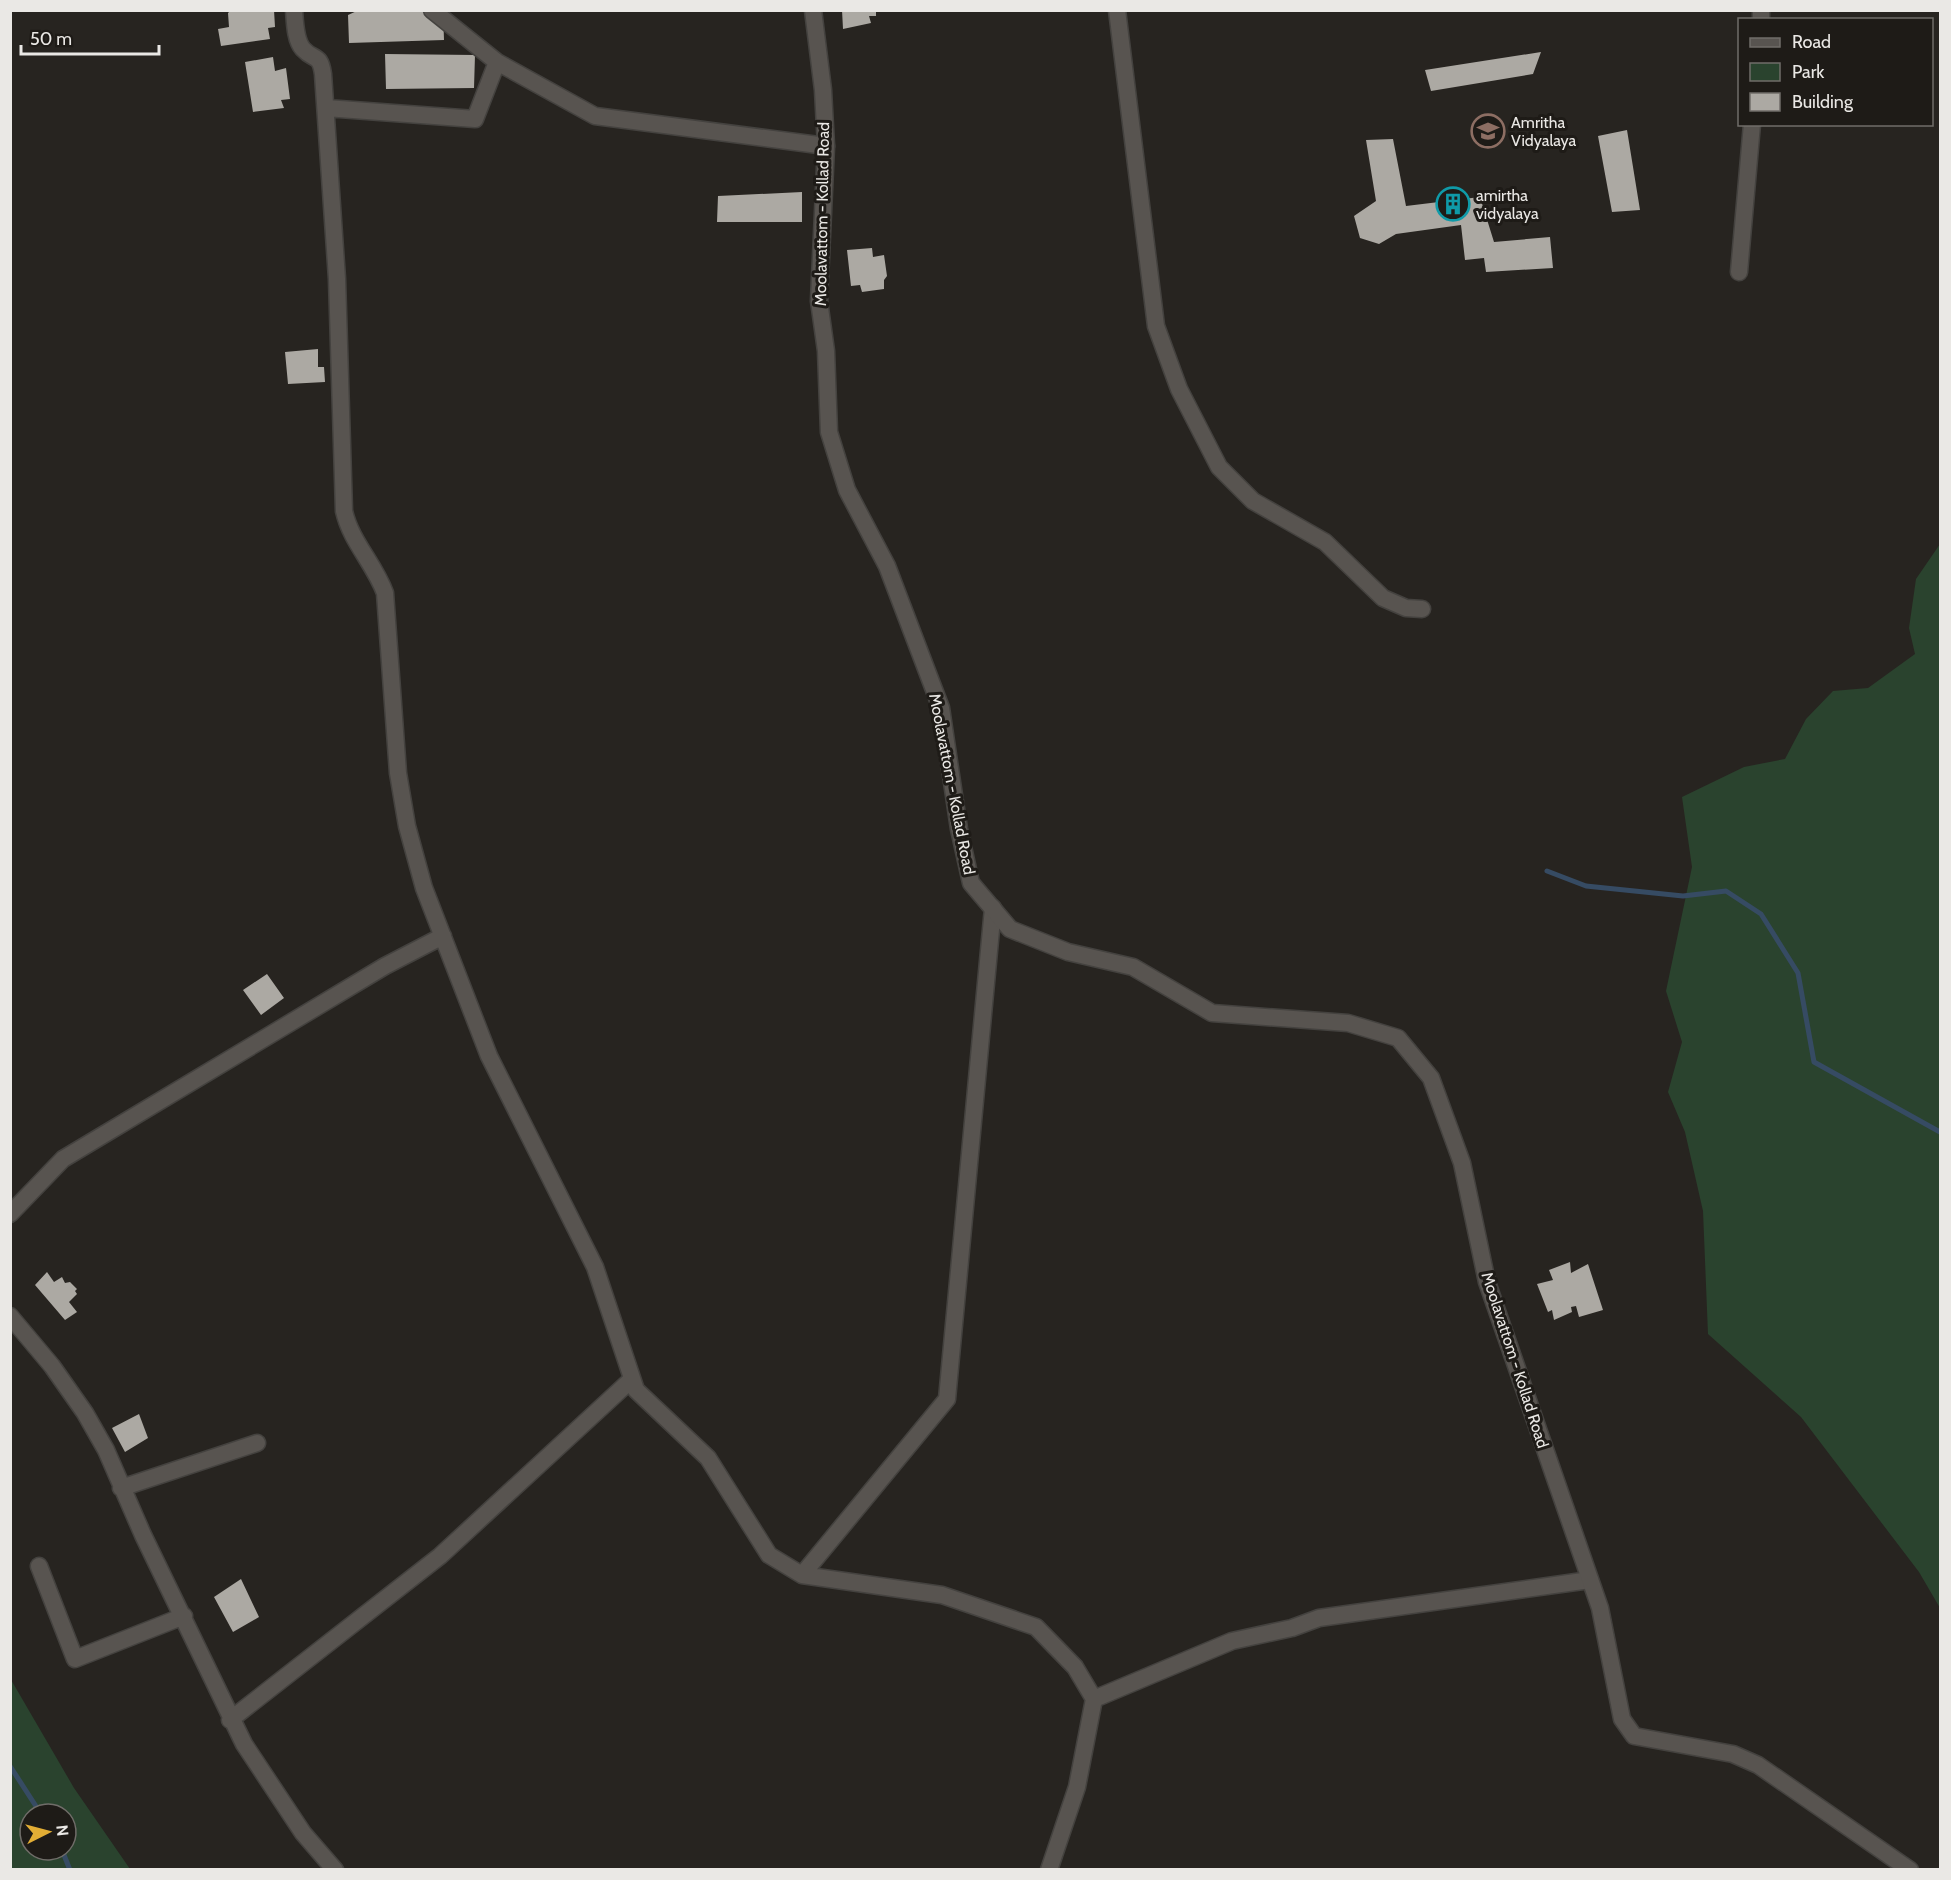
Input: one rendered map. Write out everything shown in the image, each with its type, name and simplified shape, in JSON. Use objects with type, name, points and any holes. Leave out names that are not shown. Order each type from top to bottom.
[{"type":"street","points":[[294,10],[298,38],[303,49],[316,56],[322,63],[337,279],[344,511],[352,537],[377,574],[385,592],[398,773],[407,826],[423,888],[489,1056],[595,1267],[636,1389],[708,1458],[770,1555],[802,1575],[942,1595],[1036,1627],[1075,1666],[1094,1698],[1077,1787],[1049,1869]]},
{"type":"street","points":[[432,10],[497,62],[595,116],[826,146]]},
{"type":"street","name":"Moolavattom - Kollad Road","points":[[813,10],[823,90],[826,146],[819,301],[825,351],[829,432],[847,490],[887,566],[941,708],[959,829],[971,883],[1010,929],[1068,952],[1133,967],[1212,1013],[1347,1023],[1398,1038],[1431,1078],[1462,1163],[1487,1282],[1600,1608],[1622,1719],[1634,1736],[1733,1754],[1758,1765],[1910,1869]]},
{"type":"street","points":[[1117,10],[1156,326],[1179,390],[1219,467],[1253,501],[1325,542],[1383,598],[1406,608],[1422,609]]},
{"type":"street","points":[[326,108],[475,120],[497,62]]},
{"type":"street","points":[[1739,272],[1752,126]]},
{"type":"street","points":[[802,1575],[947,1399],[993,908]]},
{"type":"street","points":[[10,1214],[63,1159],[385,966],[443,936]]},
{"type":"street","points":[[10,1316],[52,1365],[85,1413],[106,1450],[121,1488],[184,1616],[230,1720],[303,1833],[335,1869]]},
{"type":"street","points":[[230,1720],[440,1556],[632,1379]]},
{"type":"street","points":[[121,1488],[257,1443]]},
{"type":"street","points":[[39,1566],[75,1659],[184,1616]]},
{"type":"street","points":[[1094,1698],[1232,1641],[1292,1628],[1319,1618],[1590,1580]]},
{"type":"green space","points":[[1940,544],[1940,1608],[1919,1572],[1801,1417],[1708,1334],[1703,1211],[1685,1132],[1668,1092],[1682,1042],[1666,991],[1692,867],[1682,797],[1744,767],[1785,759],[1806,719],[1833,691],[1868,688],[1915,654],[1909,628],[1916,579]]},
{"type":"green space","points":[[10,1678],[74,1788],[130,1869],[11,1869]]},
{"type":"building","points":[[231,10],[274,10],[275,27],[268,28],[270,39],[221,46],[218,29],[229,27],[228,13]]},
{"type":"building","points":[[359,10],[443,10],[444,40],[349,43],[348,15]]},
{"type":"building","points":[[842,10],[876,10],[876,16],[869,16],[871,23],[843,29]]},
{"type":"building","points":[[1541,52],[1533,74],[1431,91],[1425,70]]},
{"type":"building","points":[[385,54],[475,55],[474,88],[386,89]]},
{"type":"building","points":[[273,57],[275,71],[286,68],[290,99],[281,100],[284,108],[253,112],[245,62]]},
{"type":"building","points":[[1627,130],[1640,210],[1612,212],[1598,136]]},
{"type":"building","name":"amirtha vidyalaya","points":[[1393,139],[1406,206],[1480,197],[1494,242],[1550,237],[1553,268],[1486,272],[1484,258],[1465,260],[1461,225],[1396,234],[1379,244],[1360,238],[1354,216],[1376,201],[1366,140]]},
{"type":"building","points":[[802,192],[802,222],[717,222],[718,196]]},
{"type":"building","points":[[872,248],[873,257],[884,255],[887,276],[884,280],[884,289],[862,292],[860,285],[851,286],[847,250]]},
{"type":"building","points":[[318,349],[318,367],[324,367],[325,382],[288,384],[285,352]]},
{"type":"building","points":[[267,974],[284,998],[261,1015],[243,990]]},
{"type":"building","points":[[1570,1262],[1571,1273],[1588,1264],[1603,1310],[1579,1317],[1576,1306],[1571,1307],[1572,1312],[1554,1320],[1552,1310],[1548,1312],[1537,1284],[1553,1280],[1549,1270]]},
{"type":"building","points":[[47,1272],[54,1282],[62,1277],[65,1283],[70,1282],[77,1289],[75,1291],[77,1294],[69,1302],[77,1312],[65,1320],[35,1285]]},
{"type":"building","points":[[139,1414],[148,1438],[125,1452],[112,1428]]},
{"type":"building","points":[[241,1579],[259,1617],[233,1632],[214,1597]]},
{"type":"waterway","points":[[1547,871],[1586,886],[1683,896],[1726,891],[1761,914],[1798,973],[1814,1062],[1940,1132]]},
{"type":"waterway","points":[[10,1766],[33,1802]]},
{"type":"waterway","points":[[67,1862],[70,1870]]},
{"type":"place","name":"Amritha Vidyalaya","points":[[1488,131]]},
{"type":"place","name":"amirtha vidyalaya","points":[[1453,204]]}]
